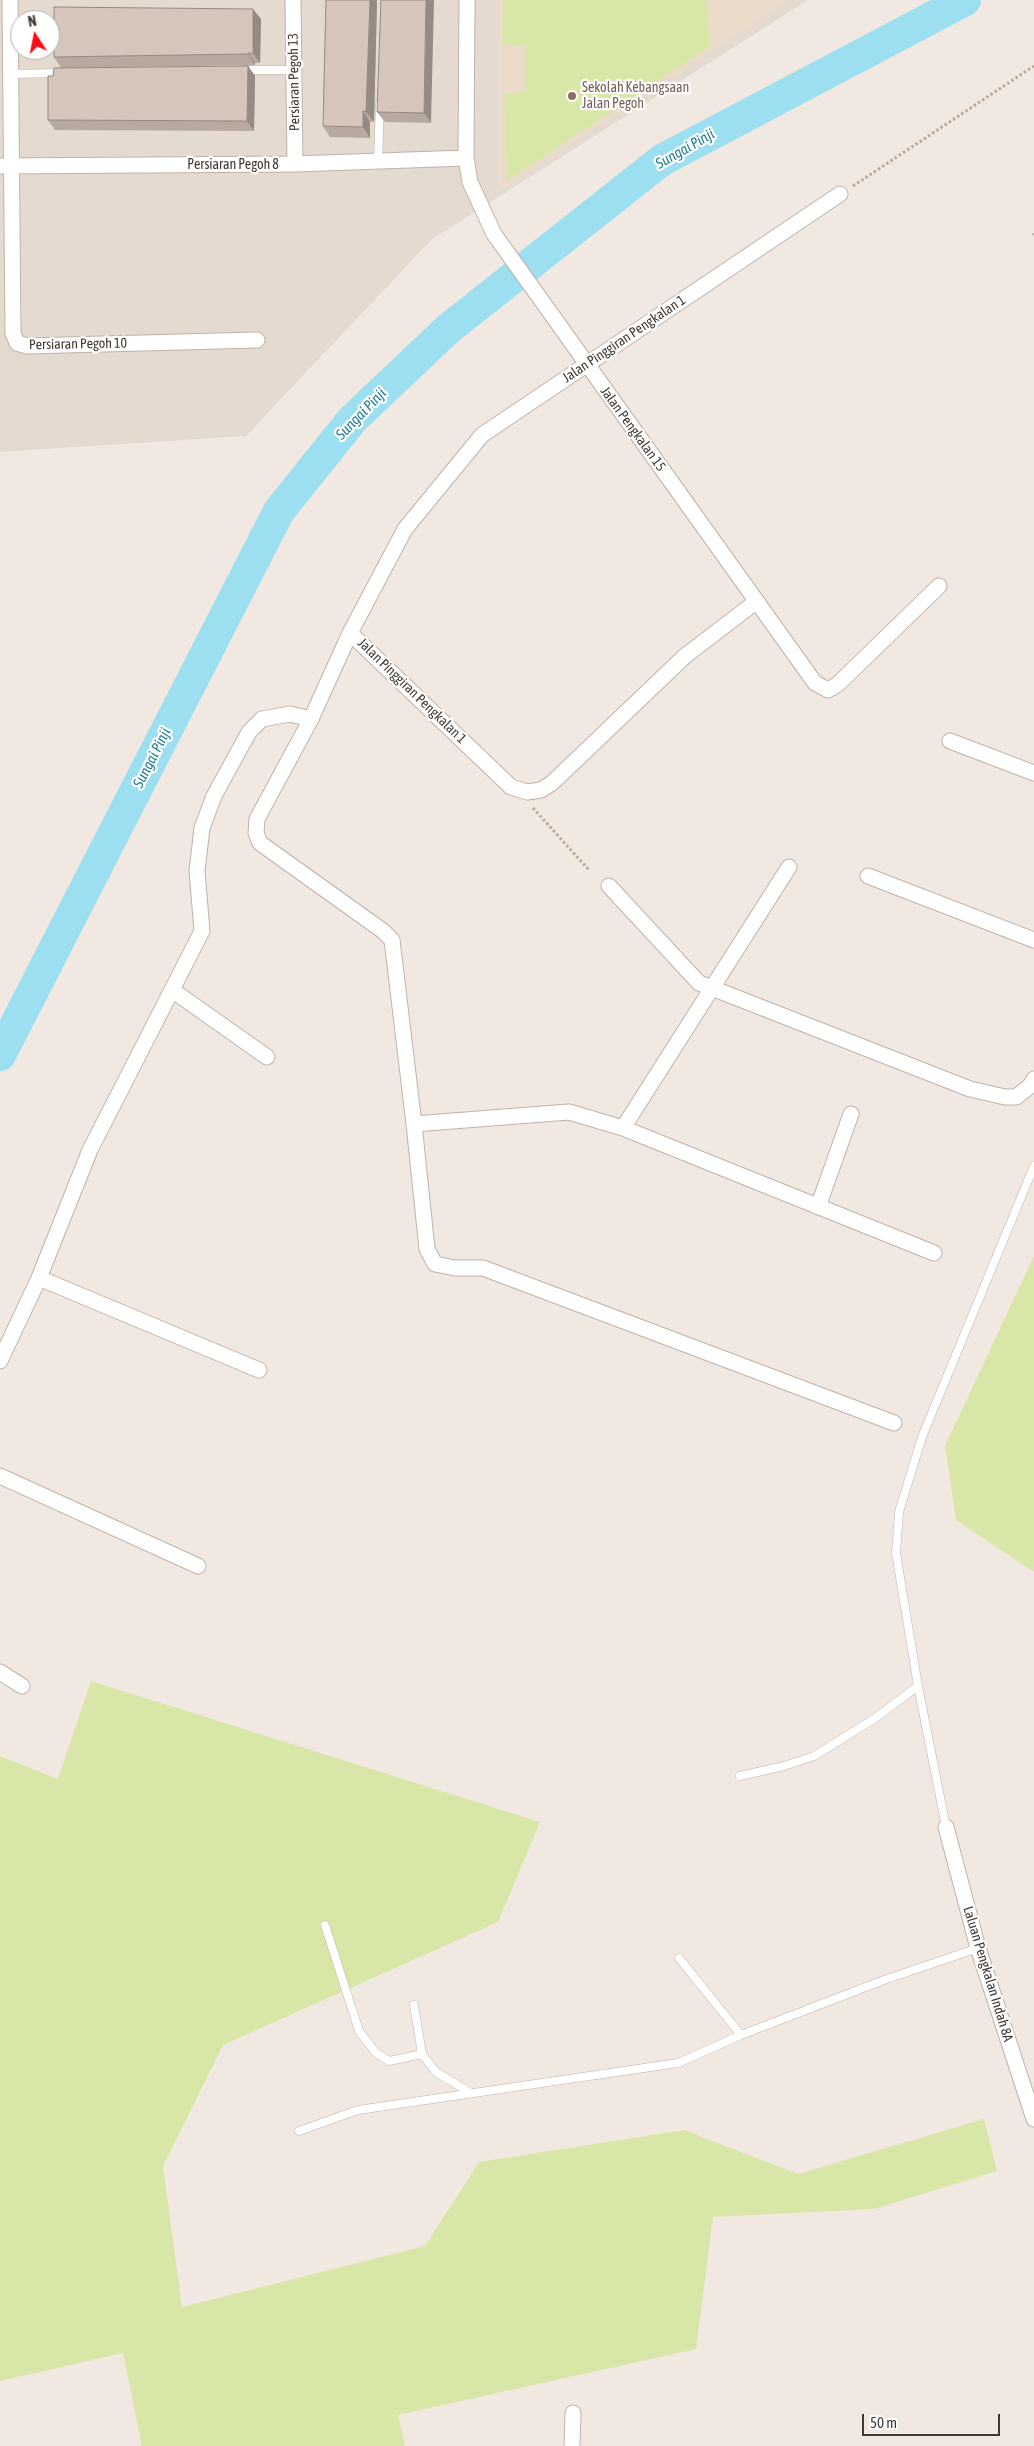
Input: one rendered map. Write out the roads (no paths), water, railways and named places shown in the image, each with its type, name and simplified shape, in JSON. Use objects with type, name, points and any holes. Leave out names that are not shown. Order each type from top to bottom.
[{"type":"street","points":[[6,166],[10,74],[10,0]]},
{"type":"street","name":"Persiaran Pegoh 13","points":[[293,0],[295,164]]},
{"type":"street","name":"Jalan Pengkalan 15","points":[[467,0],[466,158],[470,182],[494,234],[816,683],[828,690],[838,684],[938,586]]},
{"type":"street","name":"Persiaran Pegoh 8","points":[[6,166],[295,164],[466,158]]},
{"type":"street","name":"Persiaran Pegoh 10","points":[[6,166],[13,333],[17,343],[27,346],[257,340]]},
{"type":"street","name":"Jalan Pinggiran Pengkalan 1","points":[[757,601],[685,656],[552,783],[541,790],[527,792],[511,786],[350,633],[405,529],[482,436],[840,194]]},
{"type":"street","points":[[350,633],[311,719],[257,819],[256,833],[260,843],[383,931],[392,940],[427,1249],[436,1264],[455,1268],[483,1268],[894,1423]]},
{"type":"street","points":[[0,1361],[40,1278],[90,1150],[202,932],[197,871],[202,828],[218,788],[249,732],[262,719],[290,714],[311,719]]},
{"type":"street","points":[[950,741],[1034,773]]},
{"type":"street","points":[[623,1128],[789,867]]},
{"type":"street","points":[[868,876],[1034,940]]},
{"type":"street","points":[[609,886],[699,983],[712,989],[970,1089],[1005,1097],[1016,1097],[1030,1086],[1034,1079]]},
{"type":"street","points":[[172,990],[267,1057]]},
{"type":"street","points":[[414,1124],[569,1112],[623,1128],[934,1254]]},
{"type":"street","points":[[818,1207],[851,1114]]},
{"type":"street","points":[[40,1278],[259,1370]]},
{"type":"street","points":[[0,1476],[198,1566]]},
{"type":"street","points":[[0,1672],[22,1686]]},
{"type":"street","name":"Laluan Pengkalan Indah 8A","points":[[946,1827],[978,1948],[1034,2119]]},
{"type":"street","points":[[572,2446],[573,2413]]},
{"type":"lane","points":[[235,70],[294,70]]},
{"type":"lane","points":[[10,74],[69,73]]},
{"type":"lane","points":[[378,162],[380,96]]},
{"type":"lane","points":[[946,1827],[918,1686],[896,1553],[899,1512],[922,1437],[1034,1166]]},
{"type":"lane","points":[[740,1776],[784,1766],[814,1756],[874,1719],[918,1686]]},
{"type":"lane","points":[[325,1925],[359,2031],[376,2053],[389,2061],[422,2054]]},
{"type":"lane","points":[[299,2131],[358,2110],[678,2063],[741,2035],[884,1980],[978,1948]]},
{"type":"lane","points":[[679,1958],[741,2035]]},
{"type":"lane","points":[[414,2005],[422,2054],[436,2072],[471,2092]]},
{"type":"waterway","name":"Sungai Pinji","points":[[0,1055],[279,511],[352,420],[448,329],[662,160],[965,0]]},
{"type":"place","name":"Sekolah Kebangsaan Jalan Pegoh","points":[[572,96]]}]
